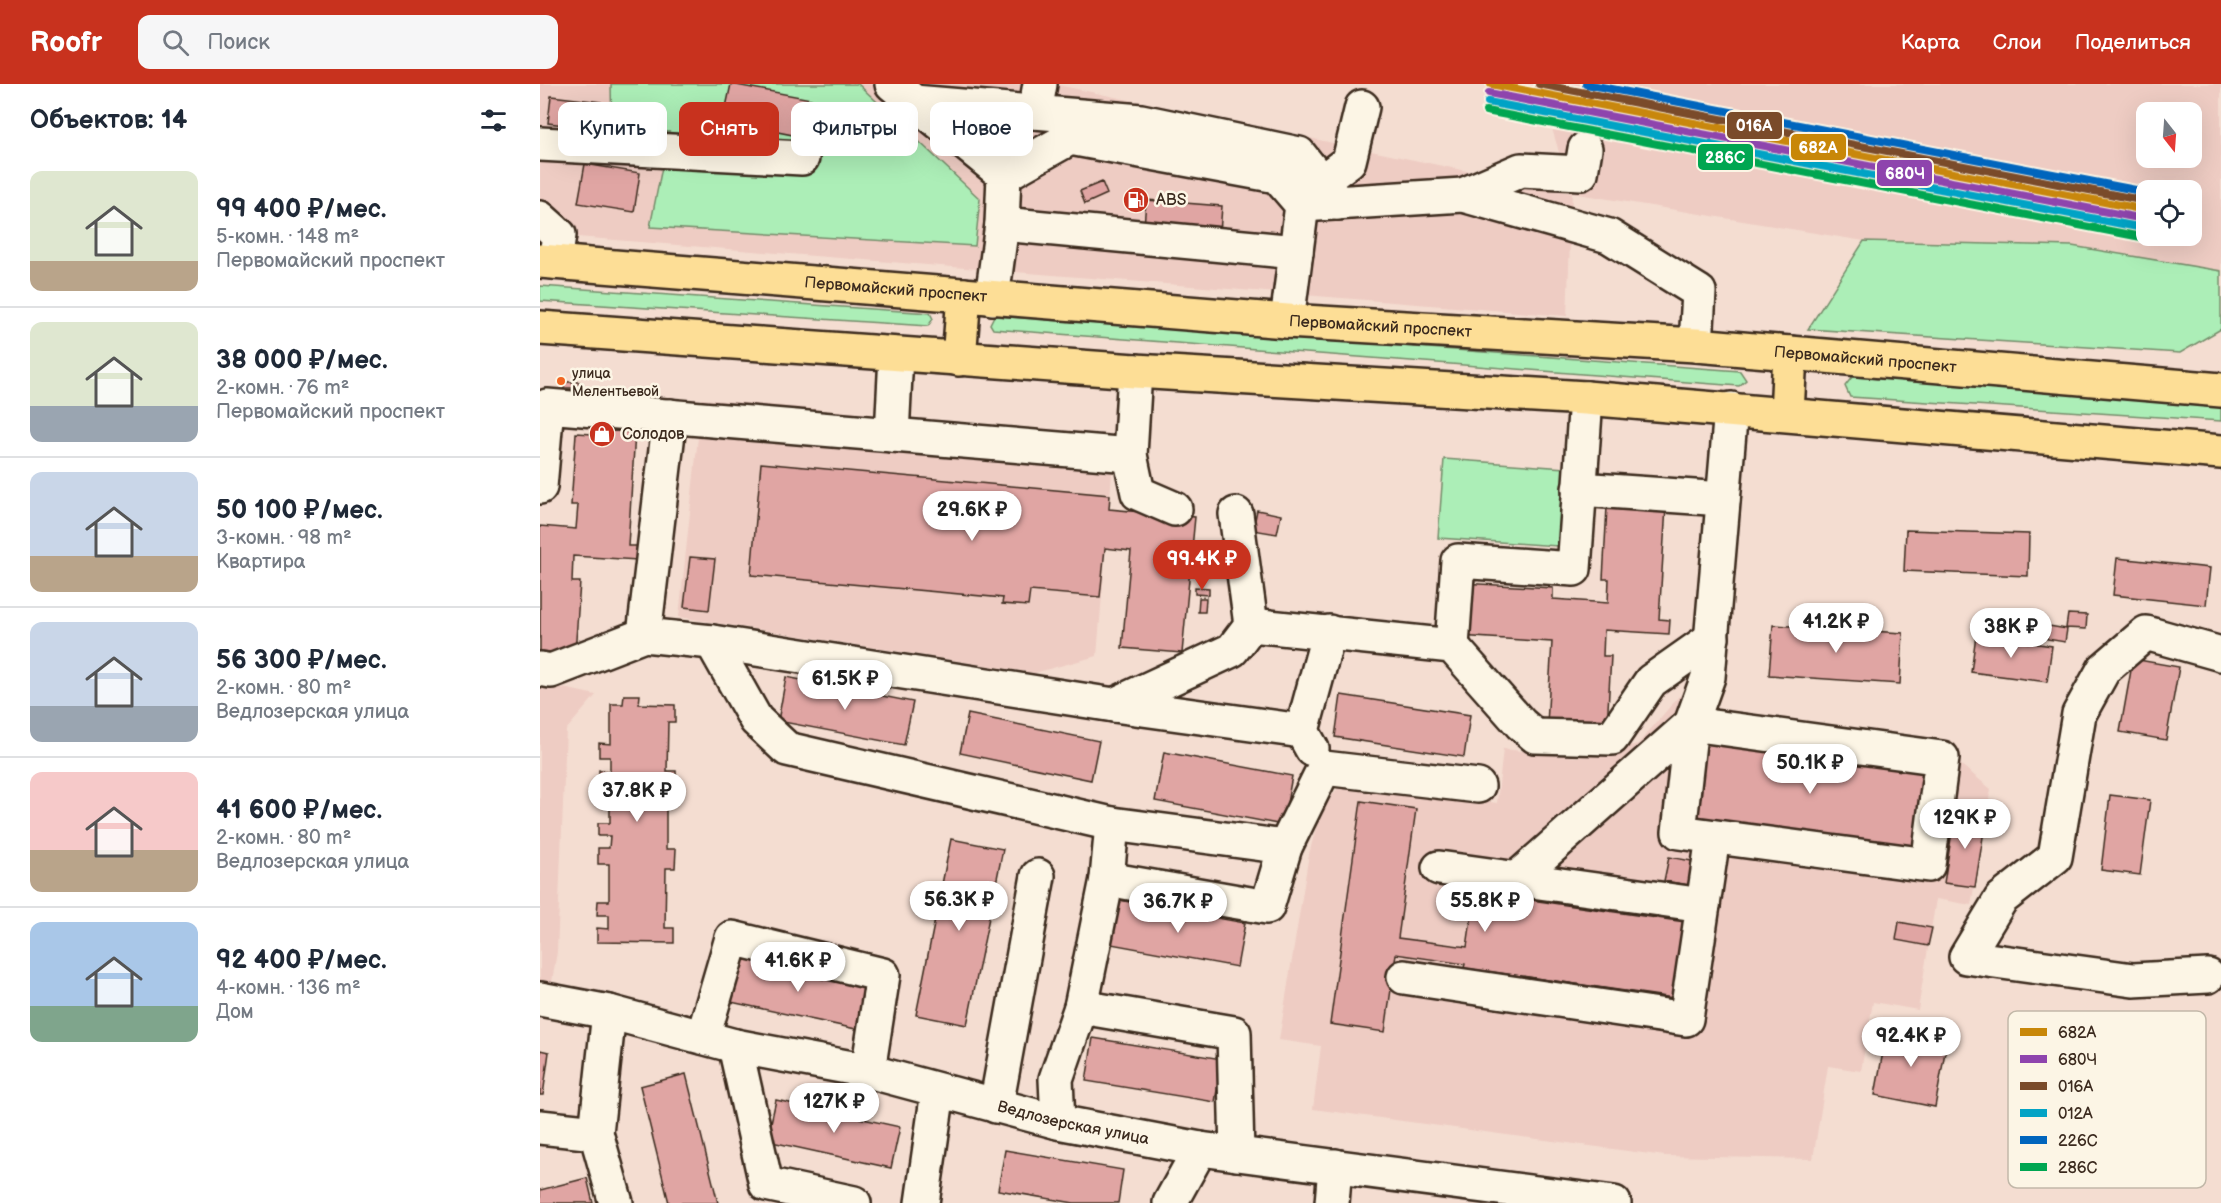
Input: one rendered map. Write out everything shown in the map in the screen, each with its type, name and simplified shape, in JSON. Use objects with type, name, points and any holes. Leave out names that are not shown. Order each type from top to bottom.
[{"type":"main road","name":"Первомайский проспект","points":[[548,262],[1287,321],[1696,345],[2221,390]]},
{"type":"main road","points":[[959,359],[978,296]]},
{"type":"main road","points":[[540,328],[1135,371],[1586,398],[2221,452]]},
{"type":"main road","points":[[1787,414],[1790,353]]},
{"type":"street","points":[[903,93],[1037,98],[1299,154],[1320,197]]},
{"type":"street","points":[[903,93],[1004,175]]},
{"type":"street","points":[[1287,321],[1296,252],[1320,197],[1349,161],[1362,107]]},
{"type":"street","points":[[1004,175],[1070,138],[1277,176],[1320,197],[1463,195],[1609,236],[1699,292],[1696,345]]},
{"type":"street","points":[[540,144],[802,158]]},
{"type":"street","points":[[1463,195],[1521,170],[1581,173],[1585,149]]},
{"type":"street","points":[[978,296],[1002,224],[1004,175]]},
{"type":"street","points":[[540,218],[559,235],[548,262]]},
{"type":"street","points":[[1002,224],[1296,252]]},
{"type":"street","points":[[892,435],[896,355]]},
{"type":"street","points":[[1135,371],[1130,455],[1138,493],[1175,509]]},
{"type":"street","points":[[1452,646],[1458,561],[1574,569],[1586,398]]},
{"type":"street","points":[[540,488],[547,406],[1130,455]]},
{"type":"street","points":[[1516,879],[1691,724],[1942,758],[1928,865],[1679,832],[1691,724],[1708,677],[1731,410]]},
{"type":"street","points":[[644,635],[670,416]]},
{"type":"street","points":[[1579,489],[1724,499]]},
{"type":"street","points":[[1114,705],[1232,650],[1251,625],[1236,514]]},
{"type":"street","points":[[1251,625],[1452,646],[1521,724],[1536,736],[1612,738],[1651,681],[1712,638]]},
{"type":"street","points":[[1324,768],[1302,731],[1329,632]]},
{"type":"street","points":[[2208,976],[2133,980],[1965,957],[2001,899],[2055,857],[2079,714],[2104,669],[2146,633],[2221,654]]},
{"type":"street","points":[[540,669],[550,671],[644,635],[712,642],[1114,705],[1302,731]]},
{"type":"street","points":[[712,642],[756,720],[787,749],[1112,824],[1285,847]]},
{"type":"street","points":[[1324,768],[1478,786]]},
{"type":"street","points":[[1107,879],[1267,907],[1285,847],[1324,768]]},
{"type":"street","points":[[1058,1122],[1056,1079],[1081,1007],[1107,879],[1112,824]]},
{"type":"street","points":[[1404,978],[1686,1019],[1713,837]]},
{"type":"street","points":[[1439,868],[1703,905]]},
{"type":"street","points":[[996,1106],[1038,876]]},
{"type":"street","points":[[704,1037],[732,938],[884,975],[868,1071]]},
{"type":"street","name":"Ведлозерская улица","points":[[540,999],[609,1012],[735,1046],[868,1071],[1058,1122],[1200,1149],[1600,1202]]},
{"type":"street","points":[[1081,1007],[1234,1033],[1237,1154]]},
{"type":"street","points":[[609,1012],[596,1133],[616,1203]]},
{"type":"street","points":[[735,1046],[766,1184],[854,1203]]},
{"type":"street","points":[[922,1203],[938,1091]]},
{"type":"street","points":[[540,1127],[596,1133]]},
{"type":"street","points":[[1170,1203],[1200,1149]]},
{"type":"street","points":[[1332,1203],[1335,1166]]},
{"type":"shaded area","points":[[540,84],[1053,84],[1571,193],[1539,84],[2221,84],[2221,271],[2072,246],[1864,241],[1572,193],[1567,316],[540,234]]},
{"type":"shaded area","points":[[702,399],[1115,436],[1097,656],[1034,673],[679,617]]},
{"type":"shaded area","points":[[540,683],[596,695],[566,730],[557,952],[550,993],[540,991]]},
{"type":"shaded area","points":[[1679,696],[1712,698],[1711,711],[1889,733],[1944,751],[1991,789],[1971,905],[1936,899],[1918,1010],[1873,1002],[1861,1071],[1828,1066],[1813,1159],[1665,1156],[1313,1109],[1321,1046],[1279,1040],[1309,854],[1321,809],[1343,782],[1497,803],[1503,749],[1578,757],[1638,744]]},
{"type":"green space","points":[[611,84],[858,84],[877,102],[791,102],[791,156],[918,156],[918,141],[930,152],[930,156],[934,156],[980,199],[975,246],[650,227],[664,156],[667,156],[669,132],[667,132],[667,102],[611,102]]},
{"type":"green space","points":[[1864,241],[2072,246],[2221,271],[2221,329],[2180,353],[1808,329]]},
{"type":"green space","points":[[540,286],[930,313],[933,319],[928,326],[540,301]]},
{"type":"green space","points":[[994,316],[1740,371],[1746,380],[1739,386],[993,329],[990,324]]},
{"type":"green space","points":[[1852,377],[2221,402],[2221,421],[1850,397],[1845,386]]},
{"type":"green space","points":[[1444,459],[1565,468],[1558,546],[1438,538]]},
{"type":"building","points":[[731,84],[811,99],[810,102],[791,102],[791,135],[779,132],[779,102],[727,102]]},
{"type":"building","points":[[551,96],[601,102],[558,102],[558,124],[548,123]]},
{"type":"building","points":[[585,164],[640,173],[634,212],[578,203]]},
{"type":"building","points":[[1102,182],[1107,194],[1085,204],[1080,191]]},
{"type":"building","points":[[1146,200],[1222,206],[1220,233],[1144,227]]},
{"type":"building","points":[[564,382],[579,382],[578,388],[564,388]]},
{"type":"building","points":[[611,431],[635,432],[628,546],[639,546],[638,560],[573,556],[572,582],[580,582],[575,654],[540,651],[540,526],[576,529],[578,505],[571,505],[576,433],[611,435]]},
{"type":"building","points":[[761,463],[1110,495],[1109,509],[1195,517],[1182,653],[1122,648],[1131,551],[1105,548],[1100,597],[1030,591],[1028,606],[1002,604],[1003,598],[751,575]]},
{"type":"building","points":[[1607,507],[1666,507],[1659,619],[1670,620],[1669,634],[1604,630],[1603,656],[1611,656],[1607,727],[1547,724],[1552,642],[1459,636],[1462,583],[1553,588],[1553,599],[1608,603],[1609,579],[1603,579]]},
{"type":"building","points":[[1257,510],[1281,515],[1277,534],[1253,530]]},
{"type":"building","points":[[1906,530],[2029,534],[2028,576],[1904,571]]},
{"type":"building","points":[[690,557],[715,559],[709,610],[684,607]]},
{"type":"building","points":[[2117,558],[2210,568],[2206,605],[2113,595]]},
{"type":"building","points":[[1195,587],[1209,588],[1209,595],[1195,594]]},
{"type":"building","points":[[1199,598],[1206,598],[1205,612],[1198,612]]},
{"type":"building","points":[[2068,614],[2087,615],[2086,629],[2066,628]]},
{"type":"building","points":[[1773,625],[1903,633],[1900,684],[1769,675]]},
{"type":"building","points":[[2049,626],[2067,629],[2065,642],[2047,639]]},
{"type":"building","points":[[1976,635],[2052,646],[2047,682],[1971,672]]},
{"type":"building","points":[[2133,659],[2179,667],[2166,740],[2120,732]]},
{"type":"building","points":[[786,677],[913,702],[904,745],[778,721]]},
{"type":"building","points":[[624,695],[640,695],[639,704],[675,705],[675,722],[668,722],[667,771],[676,771],[676,802],[666,802],[666,849],[676,849],[675,868],[666,868],[665,928],[674,928],[674,943],[597,942],[597,928],[609,929],[609,915],[597,915],[598,901],[609,901],[609,864],[598,864],[598,848],[609,848],[610,836],[598,836],[598,823],[610,823],[610,785],[599,784],[599,770],[610,771],[610,757],[599,757],[599,743],[611,744],[611,704],[623,704]]},
{"type":"building","points":[[1341,695],[1470,715],[1464,757],[1335,737]]},
{"type":"building","points":[[968,714],[1099,741],[1091,780],[960,753]]},
{"type":"building","points":[[1699,737],[1932,769],[1920,853],[1688,822]]},
{"type":"building","points":[[1164,752],[1292,776],[1283,825],[1155,801]]},
{"type":"building","points":[[2110,795],[2150,800],[2140,875],[2101,870]]},
{"type":"building","points":[[1361,801],[1416,809],[1398,938],[1467,947],[1475,892],[1685,922],[1674,998],[1464,968],[1465,964],[1396,954],[1385,1032],[1330,1024]]},
{"type":"building","points":[[1955,813],[1986,818],[1975,887],[1944,883]]},
{"type":"building","points":[[951,839],[1003,849],[967,1025],[916,1015]]},
{"type":"building","points":[[1669,857],[1692,861],[1688,885],[1664,881]]},
{"type":"building","points":[[1119,900],[1245,923],[1237,967],[1111,944]]},
{"type":"building","points":[[1899,922],[1932,928],[1928,946],[1896,940]]},
{"type":"building","points":[[740,957],[866,984],[856,1029],[731,1002]]},
{"type":"building","points":[[1887,1030],[1947,1041],[1935,1107],[1875,1095]]},
{"type":"building","points":[[1093,1038],[1222,1059],[1215,1102],[1086,1081]]},
{"type":"building","points":[[540,1050],[549,1052],[543,1095],[540,1095]]},
{"type":"building","points":[[686,1074],[718,1203],[669,1203],[640,1086]]},
{"type":"building","points":[[776,1100],[900,1127],[891,1168],[767,1141]]},
{"type":"building","points":[[1005,1150],[1123,1170],[1118,1203],[1074,1203],[998,1190]]},
{"type":"building","points":[[587,1178],[593,1203],[540,1203],[540,1190]]},
{"type":"transit line","name":"682А","points":[[1491,84],[2136,208]]},
{"type":"transit line","name":"016А","points":[[1539,84],[2136,199]]},
{"type":"transit line","name":"226С","points":[[1586,84],[2136,190]]},
{"type":"transit line","name":"680Ч","points":[[1489,93],[2136,217]]},
{"type":"transit line","name":"012А","points":[[1488,102],[2136,227]]},
{"type":"transit line","name":"286С","points":[[1486,111],[2136,236]]},
{"type":"place","name":"ABS","points":[[1136,200]]},
{"type":"place","name":"улица Мелентьевой","points":[[561,381]]},
{"type":"place","name":"Солодов","points":[[602,434]]}]
